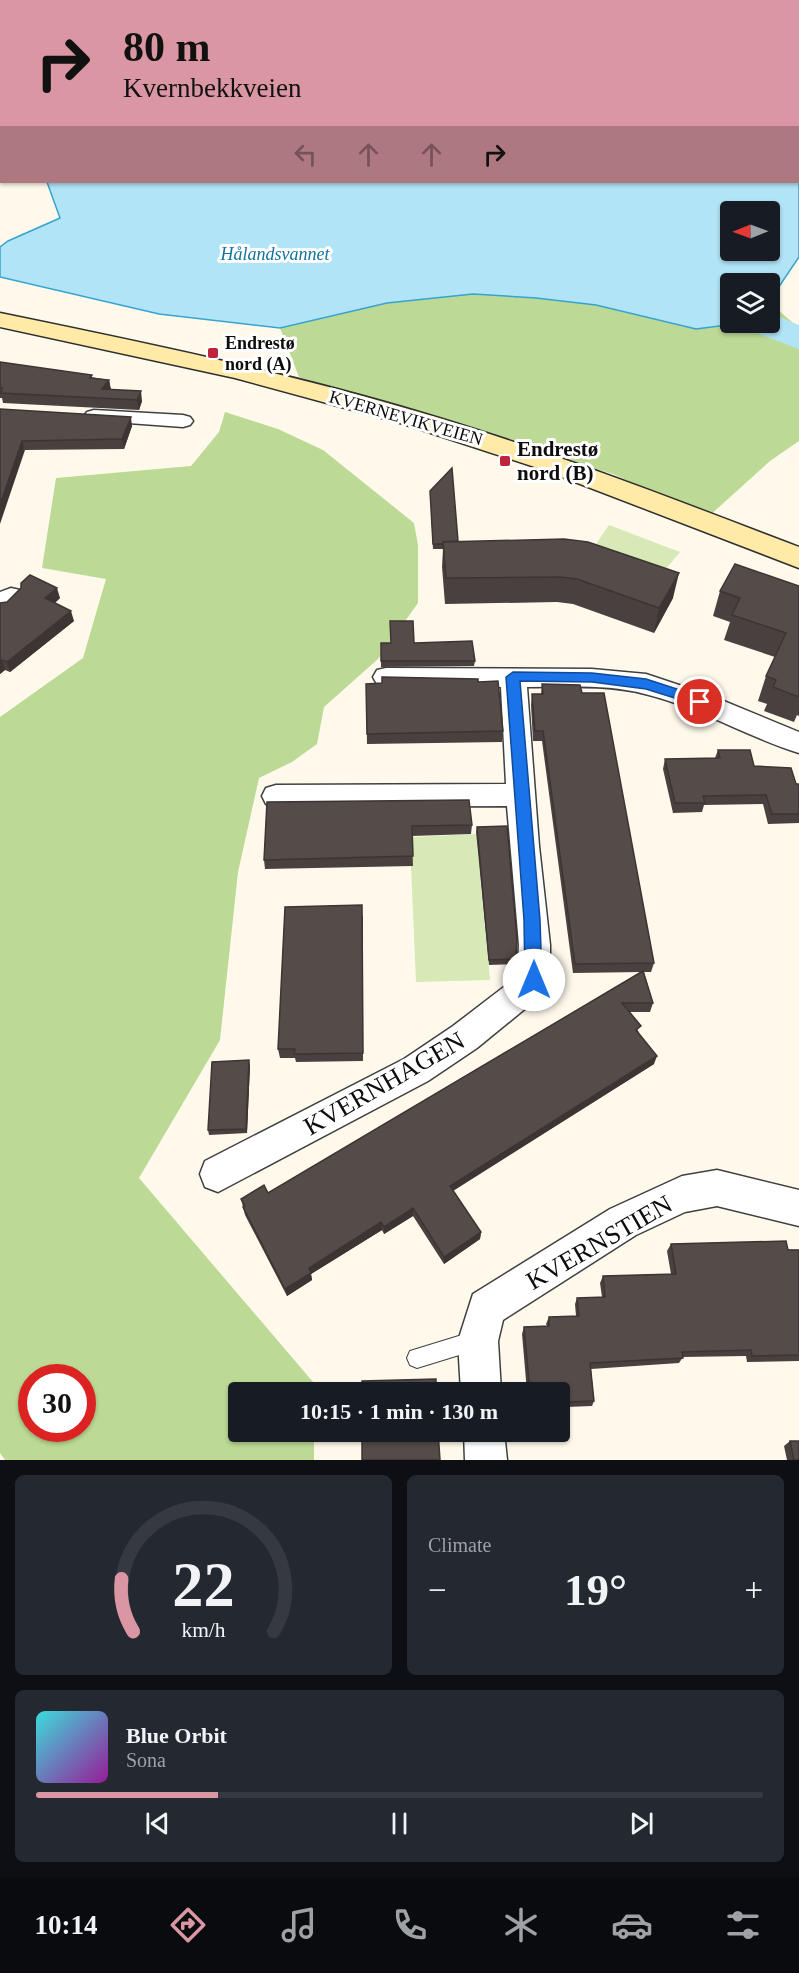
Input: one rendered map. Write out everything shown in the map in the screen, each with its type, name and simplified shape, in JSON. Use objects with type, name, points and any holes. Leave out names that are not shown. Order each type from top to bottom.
[{"type":"main road","name":"KVERNEVIKVEIEN","points":[[0,320],[234,370],[466,434],[540,459],[799,558]]},
{"type":"street","points":[[69,414],[183,421]]},
{"type":"street","points":[[386,677],[592,678],[646,684],[700,702],[799,743]]},
{"type":"street","name":"KVERNHAGEN","points":[[218,1174],[416,1070],[465,1037],[531,985],[535,973],[513,677]]},
{"type":"street","points":[[276,796],[522,795]]},
{"type":"street","name":"KVERNSTIEN","points":[[480,1382],[477,1341],[487,1308],[623,1222],[682,1194],[717,1188],[799,1208]]},
{"type":"street","points":[[485,1442],[486,1460]]},
{"type":"lane","points":[[417,1358],[477,1341]]},
{"type":"green space","points":[[473,294],[536,298],[596,305],[696,329],[720,326],[720,333],[780,333],[780,312],[799,328],[799,441],[770,461],[708,517],[613,474],[357,398],[299,377],[280,328],[387,303]]},
{"type":"green space","points":[[225,412],[278,429],[323,450],[414,523],[418,545],[418,603],[378,659],[324,707],[317,744],[292,762],[259,778],[238,872],[220,1040],[139,1178],[313,1382],[228,1382],[228,1442],[314,1442],[314,1460],[5,1460],[0,1453],[0,717],[83,658],[106,579],[42,568],[56,478],[191,466],[219,432]]},
{"type":"green space","points":[[609,525],[680,552],[665,570],[594,547]]},
{"type":"green space","points":[[476,834],[490,980],[416,982],[412,837]]},
{"type":"water","name":"Hålandsvannet","points":[[47,183],[799,183],[799,257],[780,285],[780,273],[720,273],[720,326],[696,329],[596,305],[473,294],[387,303],[280,328],[159,314],[0,277],[0,247],[8,241],[60,218]]},
{"type":"building","points":[[0,362],[92,375],[90,378],[109,380],[102,389],[141,391],[137,400],[1,393]]},
{"type":"building","points":[[0,409],[131,417],[122,439],[22,441],[0,505]]},
{"type":"building","points":[[452,468],[458,541],[433,544],[430,491]]},
{"type":"building","points":[[564,539],[588,542],[679,573],[659,608],[577,579],[560,577],[446,578],[443,542]]},
{"type":"building","points":[[735,564],[799,586],[799,697],[773,687],[776,680],[766,676],[786,633],[732,615],[740,598],[720,591]]},
{"type":"building","points":[[30,575],[57,588],[45,598],[71,611],[7,662],[0,661],[0,603],[7,602]]},
{"type":"building","points":[[390,621],[413,621],[414,643],[472,641],[475,661],[381,661],[381,643],[391,643]]},
{"type":"building","points":[[382,677],[498,681],[503,731],[367,734],[366,684],[382,683]]},
{"type":"building","points":[[542,684],[580,685],[582,693],[604,693],[654,963],[575,964],[543,731],[535,731],[532,694],[543,694]]},
{"type":"building","points":[[718,750],[750,750],[754,766],[791,768],[796,784],[799,784],[799,814],[772,814],[766,795],[703,796],[705,803],[675,803],[665,759],[720,758]]},
{"type":"building","points":[[469,800],[472,825],[412,826],[413,856],[264,860],[267,802]]},
{"type":"building","points":[[507,826],[517,940],[516,959],[489,960],[477,827]]},
{"type":"building","points":[[362,905],[363,1053],[294,1054],[295,1049],[278,1049],[285,907]]},
{"type":"building","points":[[643,971],[653,1003],[622,1003],[641,1026],[636,1030],[657,1056],[450,1186],[481,1232],[444,1257],[413,1208],[384,1227],[381,1222],[309,1268],[311,1273],[285,1289],[241,1199],[264,1185],[268,1193]]},
{"type":"building","points":[[249,1060],[246,1129],[208,1130],[212,1062]]},
{"type":"building","points":[[786,1241],[788,1250],[799,1250],[799,1355],[752,1356],[751,1350],[682,1352],[683,1358],[590,1363],[594,1401],[570,1402],[570,1382],[529,1382],[524,1327],[549,1326],[549,1317],[579,1316],[577,1298],[605,1297],[603,1276],[676,1274],[671,1244]]},
{"type":"building","points":[[436,1379],[436,1382],[362,1381]]},
{"type":"building","points":[[790,1441],[799,1441],[799,1460],[794,1460]]},
{"type":"building","points":[[362,1442],[439,1442],[440,1460],[362,1460]]},
{"type":"waterway","points":[[780,330],[799,338]]},
{"type":"place","name":"Endrestø nord (A)","points":[[213,353]]},
{"type":"place","name":"Endrestø nord (B)","points":[[505,461]]},
{"type":"route","points":[[534,980],[532,920],[526,870],[513,677],[592,678],[646,684],[700,702]]}]
